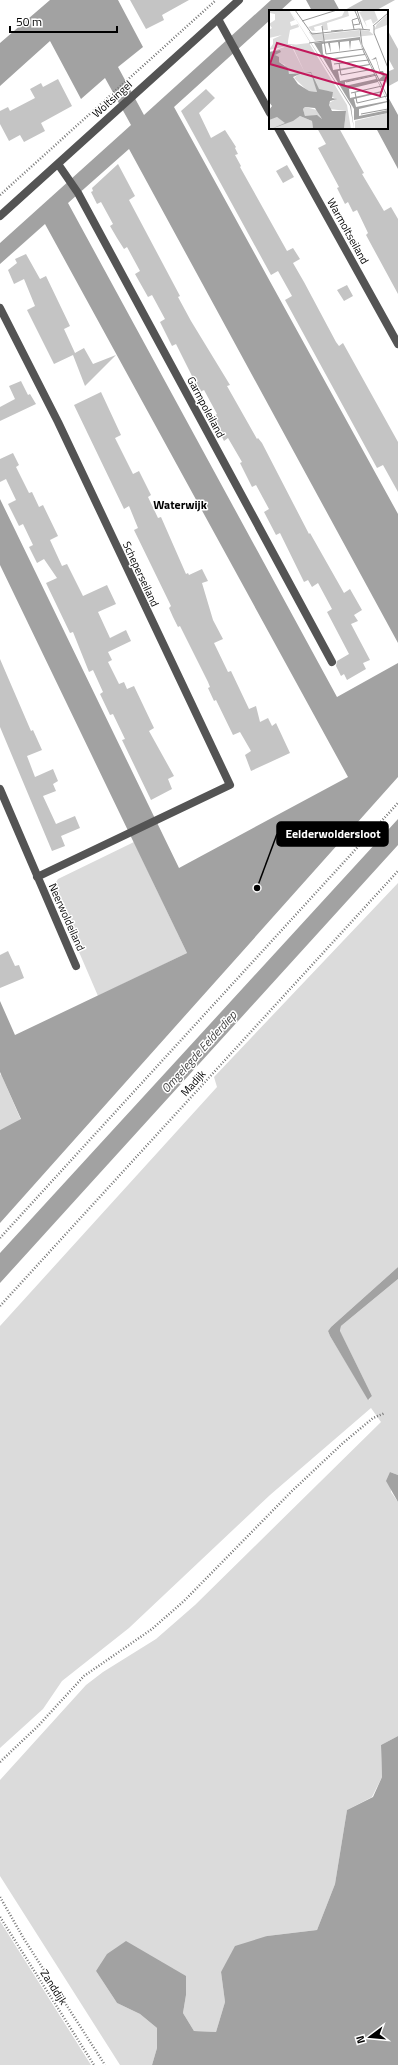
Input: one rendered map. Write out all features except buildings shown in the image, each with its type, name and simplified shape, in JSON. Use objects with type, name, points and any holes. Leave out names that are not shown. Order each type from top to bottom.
[{"type":"street","name":"Woltsingel","points":[[0,216],[239,0]]},
{"type":"street","points":[[218,19],[269,111]]},
{"type":"street","name":"Warmoltseiland","points":[[279,129],[398,344]]},
{"type":"street","name":"Garmpoleiland","points":[[58,164],[78,193],[332,662]]},
{"type":"street","name":"Scheperseiland","points":[[0,308],[58,422],[230,785],[166,815]]},
{"type":"street","name":"Neerwoldeiland","points":[[0,789],[76,966]]},
{"type":"street","name":"Neerwoldeiland","points":[[38,877],[166,815]]},
{"type":"path","points":[[0,196],[216,0]]},
{"type":"path","points":[[0,1238],[398,803]]},
{"type":"path","name":"Madijk","points":[[0,1306],[398,871]]},
{"type":"path","points":[[0,1762],[38,1726],[84,1676],[152,1629],[184,1601],[291,1492],[342,1443],[373,1418],[385,1413]]},
{"type":"path","points":[[0,1897],[24,1939],[105,2065]]},
{"type":"path","name":"Zanddijk","points":[[0,1917],[94,2065]]},
{"type":"shaded area","points":[[134,842],[187,953],[98,996],[54,894],[53,887],[58,879]]},
{"type":"shaded area","points":[[398,883],[398,1267],[328,1331],[369,1400],[372,1396],[340,1332],[341,1326],[398,1279],[398,1475],[390,1472],[391,1492],[398,1502],[398,1736],[381,1745],[382,1777],[372,1797],[347,1810],[335,1884],[317,1930],[267,1936],[221,1972],[225,2002],[216,2032],[194,2031],[183,2013],[186,1995],[96,1971],[117,2003],[140,2014],[157,2028],[157,2048],[152,2065],[120,2065],[0,1876],[0,1780],[86,1685],[103,1672],[156,1639],[195,1605],[381,1422],[371,1408],[270,1495],[129,1628],[62,1681],[43,1709],[0,1748],[0,1326],[217,1087],[214,1077]]},
{"type":"shaded area","points":[[1,1074],[21,1120],[0,1130],[0,1075]]},
{"type":"shaded area","points":[[0,1921],[91,2065],[0,2065]]},
{"type":"water","points":[[50,0],[118,0],[143,47],[118,67],[144,115],[271,0],[292,0],[281,10],[269,10],[269,21],[174,107],[398,514],[398,643],[129,149],[68,203],[337,697],[398,663],[398,777],[0,1223],[0,1130],[21,1119],[0,1072],[0,1001],[15,1035],[187,953],[0,565],[0,499],[179,868],[348,777],[45,224],[0,264],[0,243],[131,125],[105,78],[81,99],[50,41],[0,86],[0,43]]},
{"type":"water","points":[[306,0],[334,0],[339,10],[311,10]]},
{"type":"water","points":[[388,97],[398,115],[398,169],[377,129],[388,129]]},
{"type":"water","name":"Omgelegde Eelderdiep","points":[[398,819],[398,845],[0,1283],[0,1253]]},
{"type":"water","points":[[398,1267],[398,1279],[341,1326],[340,1331],[372,1396],[368,1400],[328,1331]]},
{"type":"water","points":[[390,1472],[398,1475],[398,1502],[386,1481]]},
{"type":"water","points":[[398,1736],[398,2065],[152,2065],[157,2048],[157,2028],[140,2014],[117,2003],[96,1971],[107,1954],[126,1941],[186,1976],[186,1995],[183,2013],[194,2031],[216,2032],[225,2002],[221,1972],[235,1946],[267,1936],[317,1930],[335,1884],[347,1810],[373,1797],[382,1777],[381,1745]]},
{"type":"place","name":"Eelderwoldersloot","points":[[257,888]]},
{"type":"district","name":"Waterwijk","points":[[180,505]]}]
